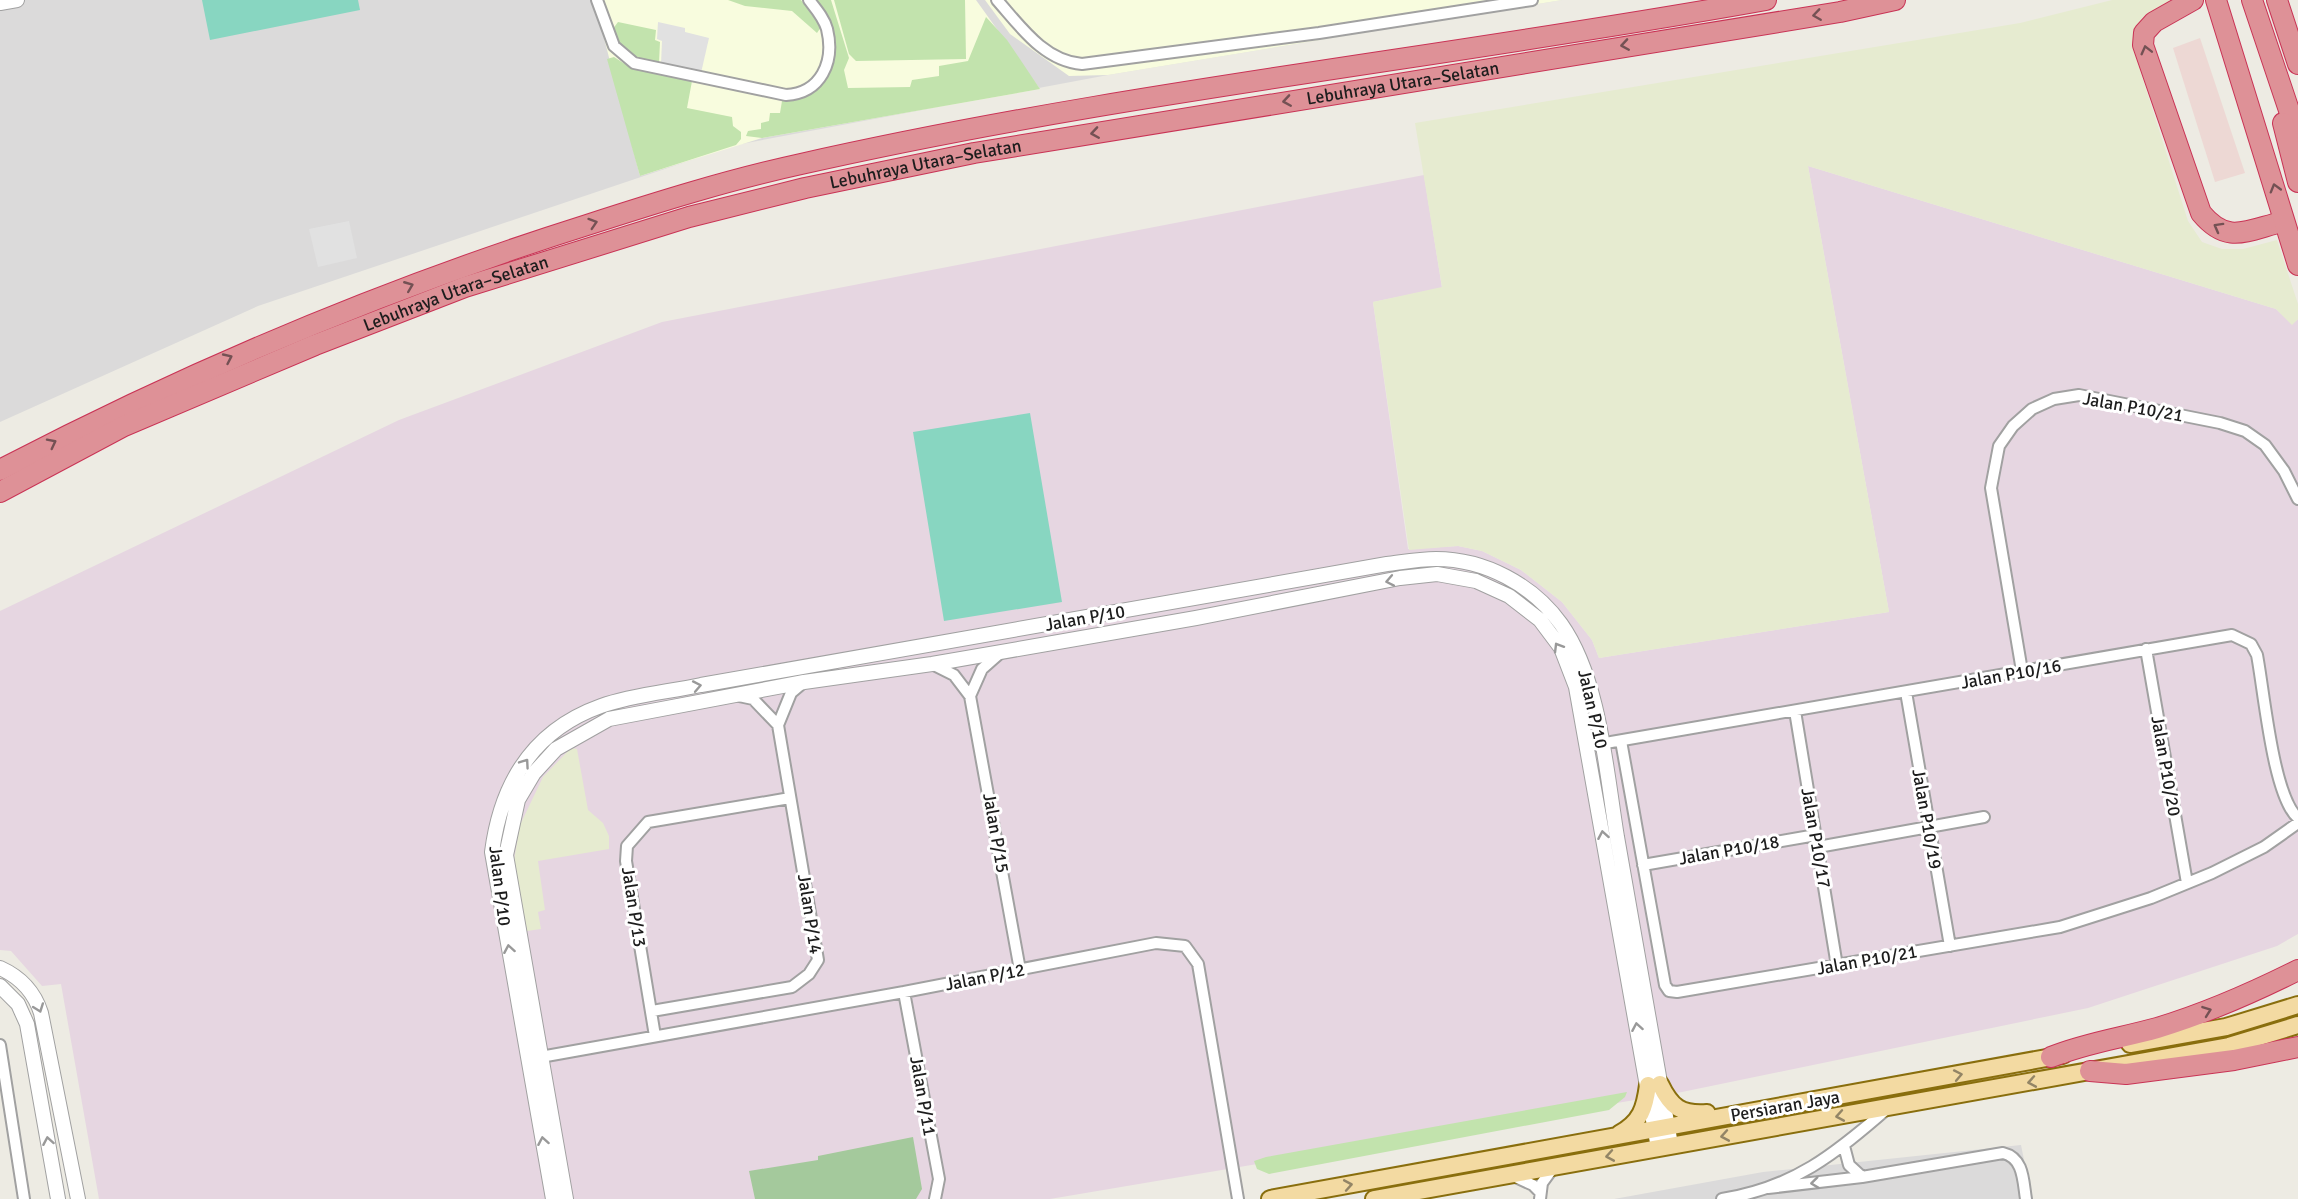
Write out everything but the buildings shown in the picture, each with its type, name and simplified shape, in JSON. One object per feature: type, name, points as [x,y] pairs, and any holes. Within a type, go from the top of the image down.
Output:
[{"type":"highway","name":"Lebuhraya Utara–Selatan","points":[[0,470],[116,409],[251,348],[455,267],[684,194],[796,165],[969,128],[1766,0]]},
{"type":"highway","name":"Lebuhraya Utara–Selatan","points":[[0,492],[124,426],[315,345],[465,287],[689,217],[805,188],[974,153],[1840,12],[1895,0]]},
{"type":"highway","points":[[2193,0],[2154,22],[2144,33],[2143,45],[2201,213],[2212,225],[2223,232],[2241,233],[2274,224]]},
{"type":"highway","points":[[2216,0],[2298,265]]},
{"type":"highway","points":[[2252,0],[2298,137]]},
{"type":"highway","points":[[2277,0],[2298,64]]},
{"type":"highway","points":[[2282,0],[2298,26]]},
{"type":"highway","points":[[2265,42],[2298,182]]},
{"type":"highway","points":[[2050,1057],[2077,1047],[2185,1019],[2231,1003],[2298,970]]},
{"type":"highway","points":[[2090,1071],[2126,1074],[2234,1060],[2298,1047]]},
{"type":"main road","name":"Persiaran Jaya","points":[[1270,1199],[2226,1027],[2298,1005]]},
{"type":"main road","name":"Persiaran Jaya","points":[[1374,1199],[2229,1046],[2298,1025]]},
{"type":"main road","points":[[1608,1139],[1626,1130],[1638,1120],[1654,1084],[1672,1106],[1692,1114],[1789,1104]]},
{"type":"street","points":[[0,3],[17,0]]},
{"type":"street","points":[[597,0],[614,46],[634,63],[786,95],[801,94],[814,87],[822,76],[826,60],[826,29],[809,0]]},
{"type":"street","points":[[997,0],[1040,46],[1059,59],[1082,64],[1307,35],[1532,0]]},
{"type":"street","name":"Jalan P10/21","points":[[2022,671],[1991,488],[2000,446],[2013,426],[2032,409],[2054,399],[2079,395],[2220,423],[2245,431],[2265,446],[2284,471],[2298,499]]},
{"type":"street","name":"Jalan P/10","points":[[566,1199],[492,852],[496,826],[507,792],[523,764],[544,738],[568,721],[603,705],[700,685],[1387,564],[1437,559],[1478,565],[1507,576],[1534,596],[1560,622],[1578,652],[1586,672],[1594,745],[1664,1146]]},
{"type":"street","name":"Jalan P/10","points":[[553,1199],[506,855],[511,826],[522,793],[534,773],[556,749],[609,719],[804,682],[932,664],[1437,574],[1476,581],[1509,596],[1540,620],[1561,648],[1594,745]]},
{"type":"street","name":"Jalan P10/16","points":[[1594,745],[2145,649],[2232,636],[2251,644],[2258,655],[2280,790],[2291,812],[2298,818]]},
{"type":"street","name":"Jalan P10/20","points":[[2145,649],[2187,883]]},
{"type":"street","points":[[932,664],[954,675],[970,696],[982,669],[1005,650]]},
{"type":"street","points":[[734,696],[753,699],[778,725],[791,693],[804,682]]},
{"type":"street","name":"Jalan P10/19","points":[[1906,692],[1950,946]]},
{"type":"street","name":"Jalan P/15","points":[[970,696],[1020,970]]},
{"type":"street","name":"Jalan P10/17","points":[[1795,711],[1837,966]]},
{"type":"street","name":"Jalan P/14","points":[[652,1011],[792,987],[810,974],[818,960],[778,725]]},
{"type":"street","name":"Jalan P10/21","points":[[1621,741],[1665,985],[1669,991],[1677,992],[2060,927],[2151,898],[2187,883],[2264,847],[2298,823]]},
{"type":"street","name":"Jalan P/13","points":[[655,1036],[626,861],[627,846],[648,822],[790,798]]},
{"type":"street","points":[[1818,847],[1984,816]]},
{"type":"street","name":"Jalan P10/18","points":[[1643,865],[1815,835]]},
{"type":"street","name":"Jalan P/12","points":[[535,1058],[904,993],[1156,943],[1185,946],[1198,964],[1238,1199]]},
{"type":"street","points":[[0,968],[21,981],[33,995],[41,1013],[78,1199]]},
{"type":"street","points":[[0,986],[18,1004],[27,1024],[58,1199]]},
{"type":"street","name":"Jalan P/11","points":[[904,993],[939,1179],[935,1199]]},
{"type":"street","points":[[0,1045],[24,1199]]},
{"type":"street","points":[[1768,1188],[1811,1169],[1844,1146],[1888,1108]]},
{"type":"street","points":[[1844,1146],[1849,1165],[1862,1177]]},
{"type":"street","points":[[1722,1199],[1768,1188],[1862,1177],[2002,1153],[2015,1159],[2020,1167],[2026,1199]]},
{"type":"street","points":[[1508,1175],[1526,1181],[1539,1195],[1545,1176],[1557,1166]]},
{"type":"shaded area","points":[[0,0],[1562,0],[1108,75],[736,145],[258,306],[0,422]]},
{"type":"shaded area","points":[[594,0],[976,0],[1040,89],[762,138],[640,176]]},
{"type":"shaded area","points":[[985,0],[1562,0],[1108,75],[1069,76],[1010,34]]},
{"type":"shaded area","points":[[2112,0],[2169,0],[2170,4],[2142,18],[2132,45],[2188,221],[2202,242],[2222,249],[2243,249],[2277,240],[2298,304],[2298,319],[2292,325],[2276,309],[1808,166],[1889,612],[1599,658],[1592,640],[1562,602],[1521,570],[1482,551],[1458,546],[1409,550],[1373,302],[1442,287],[1415,123],[2020,23]]},
{"type":"shaded area","points":[[658,22],[685,28],[685,32],[709,38],[701,73],[661,64],[662,41],[657,39]]},
{"type":"shaded area","points":[[2200,38],[2245,173],[2215,182],[2173,48]]},
{"type":"shaded area","points":[[1808,166],[2276,309],[2292,324],[2298,319],[2298,934],[2277,946],[2088,1008],[1682,1092],[1050,1199],[99,1199],[61,984],[42,986],[11,951],[0,950],[0,611],[399,420],[662,322],[1424,175],[1442,288],[1373,302],[1408,549],[1458,546],[1482,551],[1521,570],[1562,602],[1592,640],[1599,658],[1889,612]]},
{"type":"shaded area","points":[[349,221],[357,258],[318,267],[309,229]]},
{"type":"shaded area","points":[[571,748],[577,749],[588,810],[603,823],[609,836],[609,849],[538,861],[545,910],[538,912],[541,929],[527,931],[514,860],[520,825],[543,777]]},
{"type":"shaded area","points":[[2021,1145],[2032,1199],[1614,1199],[1763,1172]]},
{"type":"green space","points":[[202,0],[358,0],[360,10],[210,40]]},
{"type":"green space","points":[[728,0],[801,0],[821,27],[817,33],[792,11],[745,6]]},
{"type":"green space","points":[[816,0],[831,0],[849,58],[844,70],[848,88],[910,87],[912,80],[939,76],[939,66],[968,61],[986,17],[1007,40],[1040,89],[762,138],[746,136],[748,131],[761,129],[761,123],[769,121],[770,113],[780,113],[782,101],[802,96],[816,88],[826,77],[832,64],[831,33]]},
{"type":"green space","points":[[834,0],[965,0],[966,59],[856,61],[849,54]]},
{"type":"green space","points":[[618,22],[656,30],[655,40],[660,42],[659,63],[635,57],[625,51],[612,30]]},
{"type":"green space","points":[[614,57],[631,68],[692,81],[687,108],[732,117],[733,126],[741,132],[741,139],[736,145],[640,176],[607,59]]},
{"type":"green space","points":[[1030,413],[1062,602],[944,621],[913,432]]},
{"type":"green space","points":[[1627,1092],[1625,1097],[1609,1110],[1269,1174],[1257,1169],[1254,1161],[1266,1157]]},
{"type":"green space","points":[[913,1137],[922,1189],[916,1199],[755,1199],[749,1171],[818,1160],[818,1156]]}]
